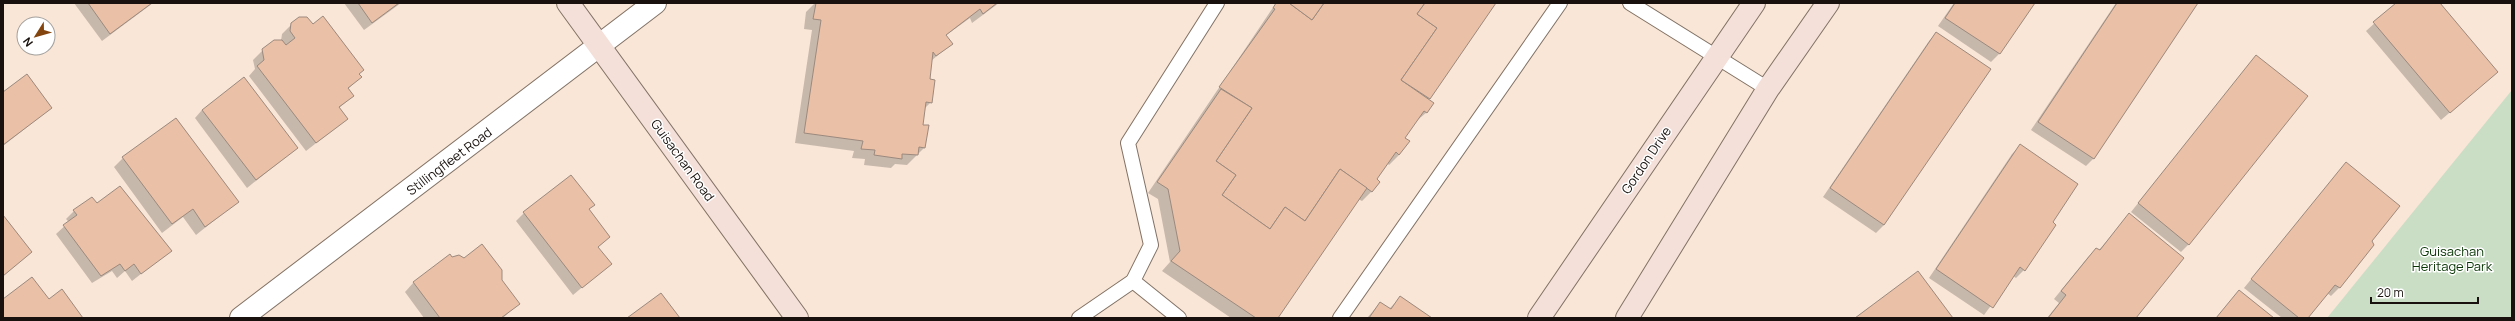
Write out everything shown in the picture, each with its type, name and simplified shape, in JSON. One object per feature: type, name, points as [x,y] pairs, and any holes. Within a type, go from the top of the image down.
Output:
[{"type":"main road","name":"Guisachan Road","points":[[568,3],[601,46],[797,318]]},
{"type":"main road","name":"Gordon Drive","points":[[1539,318],[1754,3]]},
{"type":"main road","points":[[1626,318],[1768,89],[1828,3]]},
{"type":"street","name":"Stillingfleet Road","points":[[241,318],[601,46],[655,3]]},
{"type":"lane","points":[[1079,318],[1133,281],[1151,245],[1128,142],[1217,3]]},
{"type":"lane","points":[[1340,318],[1560,3]]},
{"type":"lane","points":[[1630,3],[1768,89]]},
{"type":"lane","points":[[1133,281],[1179,318]]},
{"type":"green space","name":"Guisachan Heritage Park","points":[[2512,90],[2512,318],[2327,318]]},
{"type":"building","points":[[88,3],[152,3],[110,34]]},
{"type":"building","points":[[358,3],[399,3],[372,23]]},
{"type":"building","points":[[816,3],[997,3],[983,14],[980,9],[946,35],[953,44],[936,56],[933,52],[930,79],[935,80],[932,103],[926,102],[923,125],[929,125],[925,148],[919,147],[918,155],[902,154],[902,159],[874,155],[875,150],[861,149],[863,141],[804,133],[821,20],[813,19]]},
{"type":"building","points":[[1276,3],[1289,3],[1312,20],[1324,3],[1425,3],[1417,14],[1437,28],[1401,80],[1434,103],[1427,113],[1424,111],[1405,138],[1410,141],[1399,155],[1396,152],[1377,179],[1380,182],[1372,192],[1340,169],[1305,221],[1285,207],[1270,229],[1222,195],[1236,175],[1216,161],[1252,108],[1219,87],[1275,9],[1273,8]]},
{"type":"building","points":[[1289,3],[1324,3],[1312,20]]},
{"type":"building","points":[[1425,3],[1496,3],[1430,99],[1401,80],[1437,28],[1417,14]]},
{"type":"building","points":[[1955,3],[2035,3],[2000,54],[1945,18]]},
{"type":"building","points":[[2117,3],[2198,3],[2094,159],[2038,122]]},
{"type":"building","points":[[2396,3],[2440,3],[2498,72],[2450,113],[2373,22]]},
{"type":"building","points":[[323,16],[364,70],[359,74],[362,77],[348,88],[354,96],[339,107],[348,119],[316,143],[257,66],[264,60],[262,49],[274,40],[282,40],[286,45],[295,38],[290,31],[291,23],[299,17],[307,17],[313,24]]},
{"type":"building","points":[[1936,32],[1991,69],[1884,225],[1830,188]]},
{"type":"building","points":[[2256,55],[2308,96],[2189,245],[2138,203]]},
{"type":"building","points":[[27,74],[52,108],[3,145],[3,92]]},
{"type":"building","points":[[244,77],[298,148],[256,180],[202,110]]},
{"type":"building","points":[[1221,89],[1252,108],[1216,161],[1236,175],[1222,195],[1270,229],[1285,207],[1305,221],[1340,169],[1367,188],[1278,318],[1256,318],[1171,261],[1180,251],[1168,189],[1157,182]]},
{"type":"building","points":[[176,118],[239,202],[205,227],[193,209],[172,224],[122,157]]},
{"type":"building","points":[[2020,144],[2078,184],[2053,222],[2056,225],[2025,271],[2020,267],[1993,308],[1936,269]]},
{"type":"building","points":[[2346,162],[2400,206],[2372,241],[2374,245],[2340,288],[2335,285],[2308,318],[2299,318],[2251,279]]},
{"type":"building","points":[[571,175],[595,205],[589,209],[610,237],[598,247],[612,264],[582,288],[523,212]]},
{"type":"building","points":[[120,186],[172,251],[141,274],[134,264],[125,271],[120,264],[101,276],[63,225],[77,215],[73,210],[92,197],[97,203]]},
{"type":"building","points":[[2129,213],[2184,258],[2136,318],[2048,318],[2066,295],[2061,291],[2096,248],[2100,250]]},
{"type":"building","points":[[3,215],[32,252],[3,276]]},
{"type":"building","points":[[482,244],[502,270],[502,280],[520,304],[501,318],[440,318],[413,282],[450,254],[452,257],[459,255],[464,258]]},
{"type":"building","points":[[1918,271],[1953,318],[1855,318]]},
{"type":"building","points":[[32,277],[49,299],[62,289],[83,318],[3,318],[3,299]]},
{"type":"building","points":[[2239,290],[2274,318],[2216,318]]},
{"type":"building","points":[[661,293],[680,318],[627,318]]},
{"type":"building","points":[[1400,296],[1432,318],[1369,318],[1380,302],[1391,309]]}]
